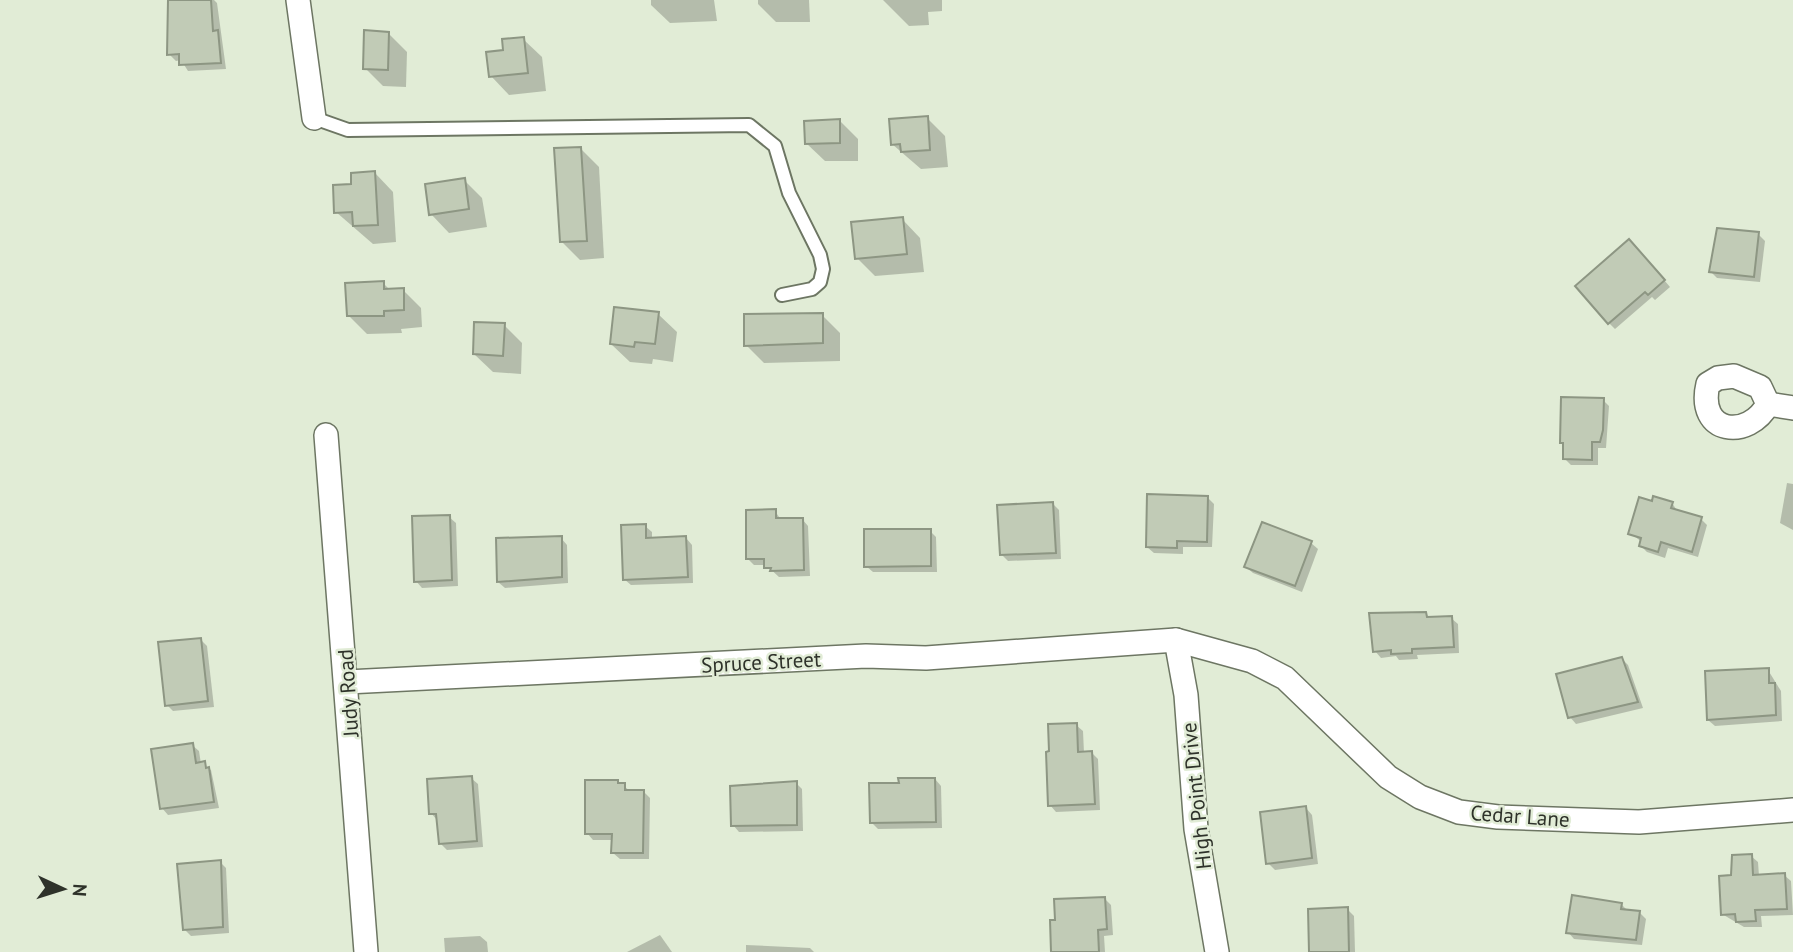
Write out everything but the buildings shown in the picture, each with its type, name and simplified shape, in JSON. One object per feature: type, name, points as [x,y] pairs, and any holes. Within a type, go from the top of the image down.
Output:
[{"type":"street","points":[[298,0],[314,118]]},
{"type":"street","points":[[1768,404],[1793,408]]},
{"type":"street","name":"Judy Road","points":[[326,435],[366,952]]},
{"type":"street","name":"Spruce Street","points":[[347,682],[866,656],[926,658],[1175,640]]},
{"type":"street","name":"Cedar Lane","points":[[1175,640],[1252,661],[1285,678],[1388,777],[1420,797],[1459,811],[1498,817],[1639,822],[1793,810]]},
{"type":"street","name":"High Point Drive","points":[[1175,640],[1186,695],[1196,829],[1217,952]]},
{"type":"lane","points":[[314,118],[348,130],[749,125],[775,146],[789,193],[820,255],[823,269],[820,282],[812,289],[782,295]]}]
